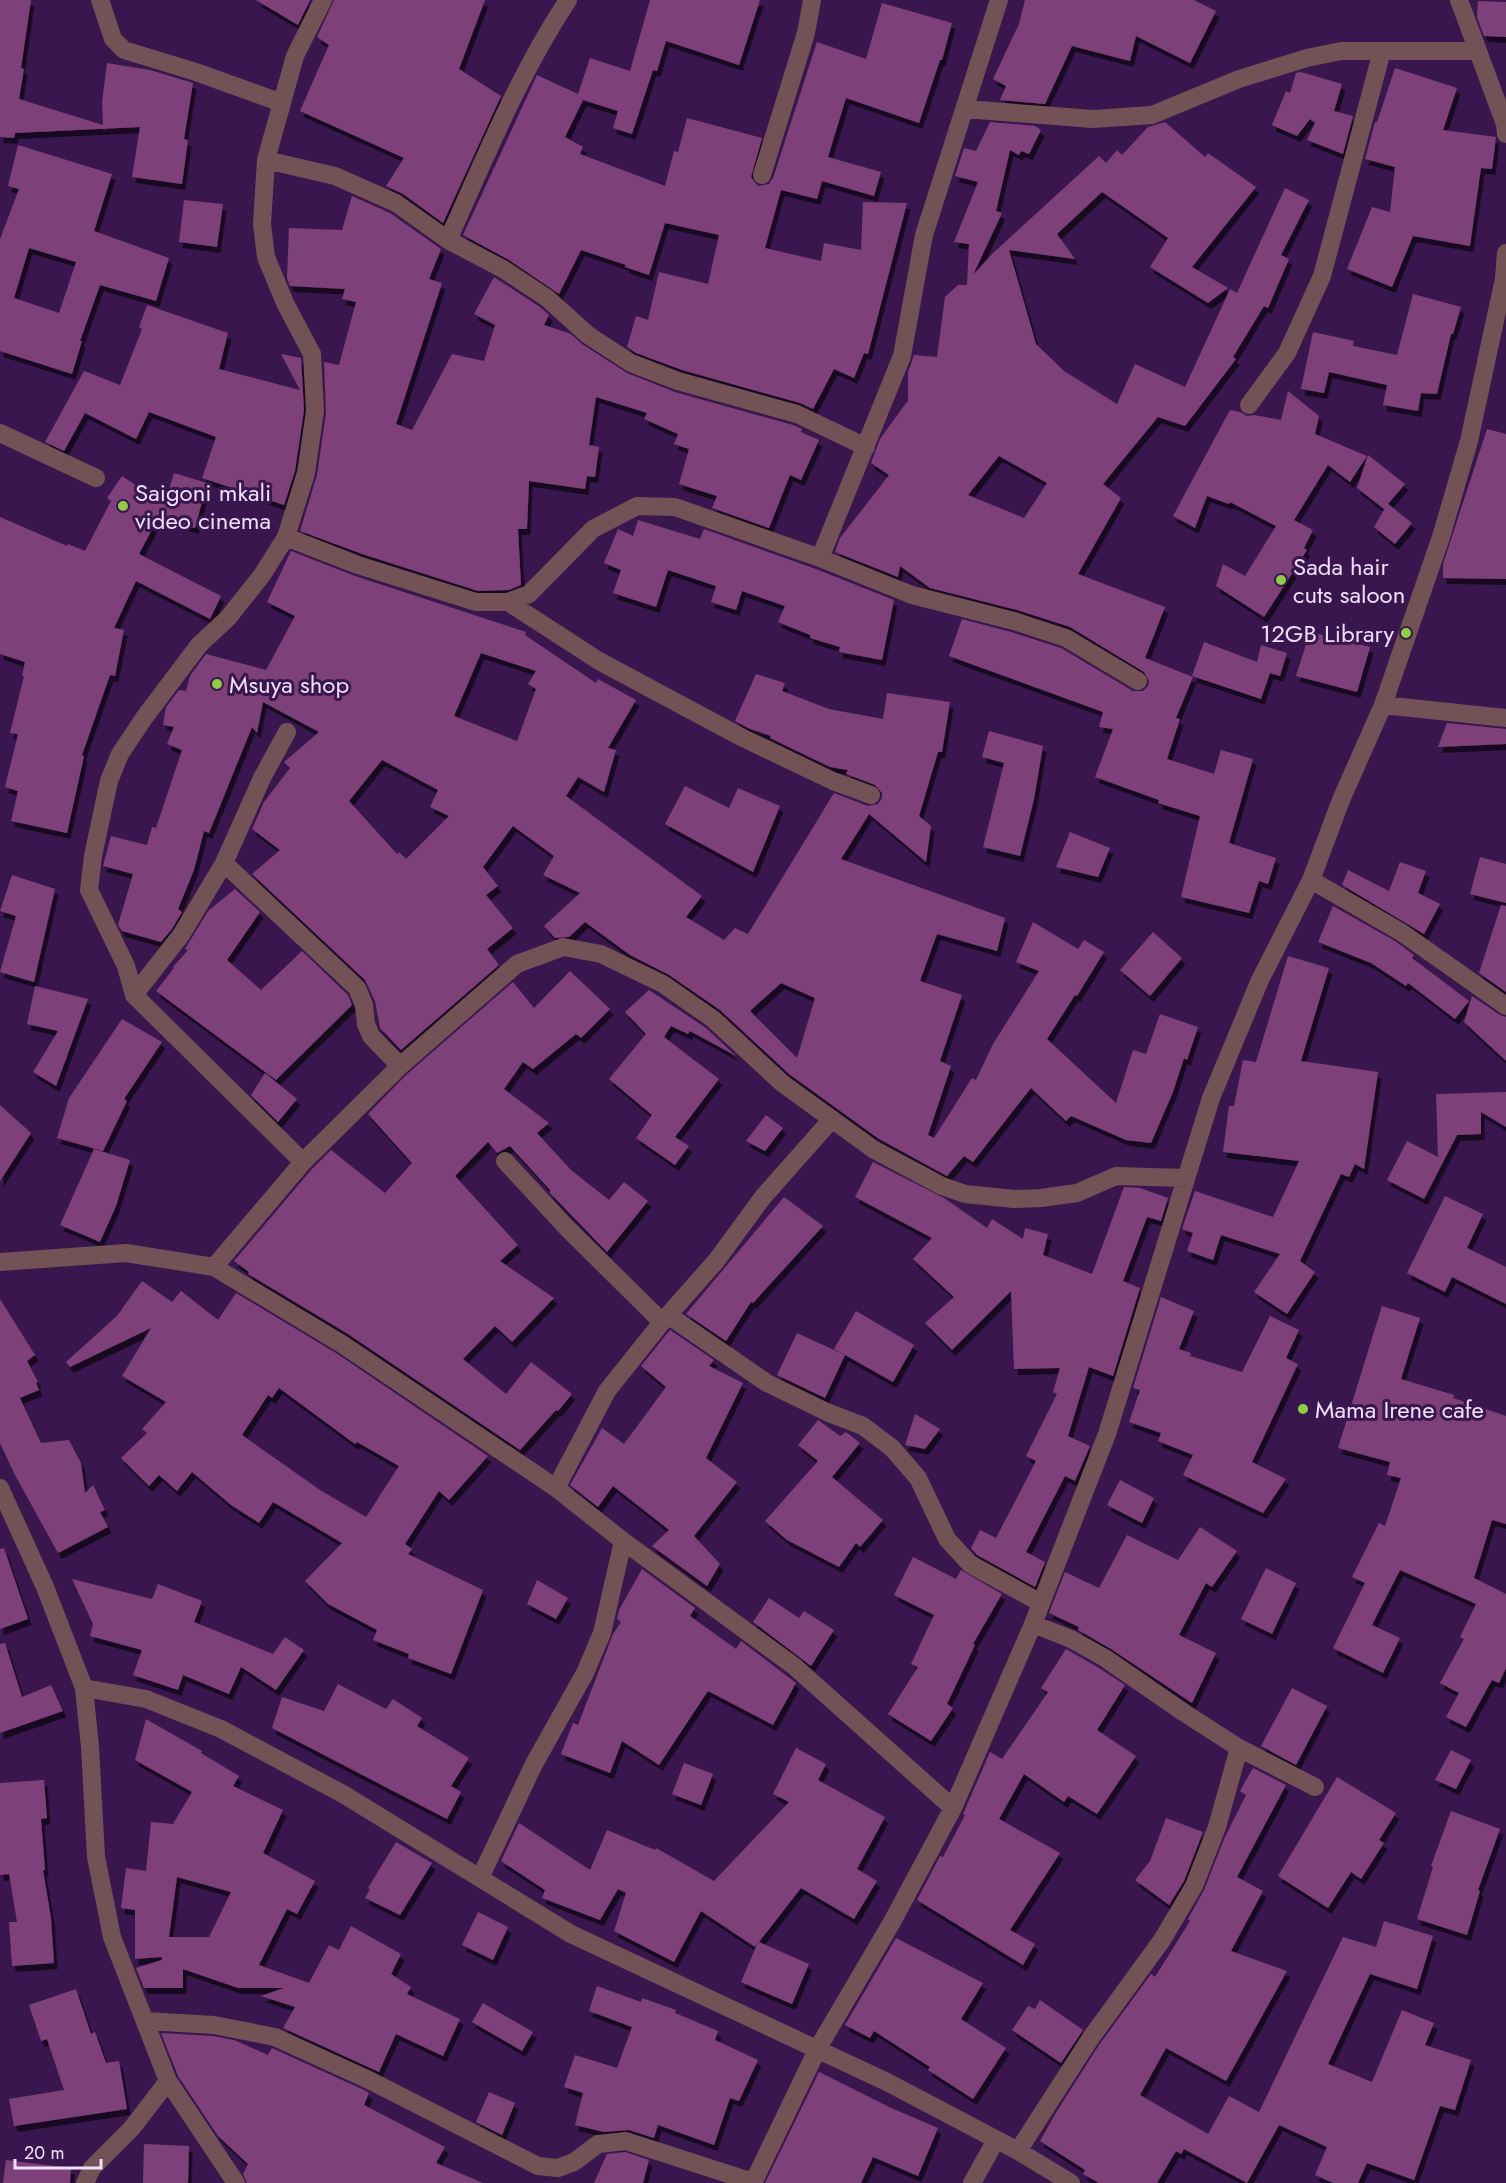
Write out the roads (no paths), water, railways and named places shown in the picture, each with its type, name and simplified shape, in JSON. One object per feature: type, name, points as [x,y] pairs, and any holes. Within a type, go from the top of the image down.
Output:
[{"type":"street","points":[[100,0],[113,39],[124,50],[196,72],[282,103]]},
{"type":"street","points":[[303,1162],[134,995],[126,966],[89,890],[93,856],[109,782],[120,754],[199,645],[228,618],[262,575],[286,537],[306,473],[315,411],[312,354],[285,303],[266,257],[262,224],[266,160],[295,56],[323,0]]},
{"type":"street","points":[[448,240],[496,133],[540,45],[568,0]]},
{"type":"street","points":[[762,175],[806,33],[812,0]]},
{"type":"street","points":[[820,558],[903,356],[924,235],[999,0]]},
{"type":"street","points":[[1459,0],[1506,128]]},
{"type":"street","points":[[964,109],[1093,119],[1152,115],[1239,79],[1307,58],[1341,51],[1478,51]]},
{"type":"street","points":[[1249,405],[1287,353],[1322,276],[1382,51]]},
{"type":"street","points":[[266,160],[335,176],[396,203],[448,240],[502,269],[548,298],[588,335],[631,363],[678,381],[797,414],[866,447]]},
{"type":"street","points":[[146,2022],[214,2025],[275,2037],[369,2080],[538,2166],[558,2168],[574,2162],[598,2144],[626,2141],[753,2182],[818,2048],[892,1922],[953,1808],[1041,1604],[1107,1434],[1211,1098],[1260,980],[1311,880],[1341,800],[1383,705],[1441,537],[1469,441],[1504,279],[1506,253]]},
{"type":"street","points":[[0,433],[96,478]]},
{"type":"street","points":[[286,537],[358,565],[476,602],[508,602],[529,594],[593,529],[637,506],[675,507],[820,558],[912,596],[1014,621],[1066,638],[1138,681]]},
{"type":"street","points":[[508,602],[599,661],[743,738],[833,781],[872,795]]},
{"type":"street","points":[[1383,705],[1506,718]]},
{"type":"street","points":[[134,995],[180,934],[224,863],[262,778],[287,732]]},
{"type":"street","points":[[224,863],[357,988],[364,1005],[366,1024],[371,1036],[400,1066]]},
{"type":"street","points":[[1311,880],[1401,932],[1506,1006]]},
{"type":"street","points":[[214,1267],[303,1162],[400,1066],[518,964],[563,947],[600,954],[663,984],[713,1019],[782,1083],[873,1149],[942,1186],[965,1194],[1014,1199],[1077,1193],[1116,1176],[1185,1178]]},
{"type":"street","points":[[556,1488],[607,1391],[665,1318],[716,1261],[763,1197],[832,1119]]},
{"type":"street","points":[[505,1161],[567,1228],[665,1318],[767,1383],[829,1413],[863,1426],[892,1448],[918,1478],[947,1539],[970,1564],[1041,1604]]},
{"type":"street","points":[[0,1262],[126,1253],[214,1267],[342,1344],[556,1488],[623,1541],[794,1666],[953,1808]]},
{"type":"street","points":[[0,1488],[45,1587],[84,1688],[90,1747],[96,1857],[112,1937],[168,2080],[236,2183]]},
{"type":"street","points":[[480,1878],[534,1764],[589,1663],[602,1633],[623,1541]]},
{"type":"street","points":[[1033,1624],[1071,1639],[1105,1658],[1239,1748],[1315,1787]]},
{"type":"street","points":[[84,1688],[146,1699],[221,1729],[343,1794],[571,1934],[887,2082],[1018,2151],[1071,2183]]},
{"type":"street","points":[[1018,2151],[1090,2038],[1162,1940],[1194,1886],[1217,1827],[1239,1748]]},
{"type":"street","points":[[85,2183],[92,2168],[132,2128],[168,2080]]},
{"type":"street","points":[[972,2183],[996,2140]]},
{"type":"place","name":"Saigoni mkali video cinema","points":[[123,506]]},
{"type":"place","name":"Sada hair cuts saloon","points":[[1281,580]]},
{"type":"place","name":"12GB Library","points":[[1406,633]]},
{"type":"place","name":"Msuya shop","points":[[217,684]]},
{"type":"place","name":"Mama Irene cafe","points":[[1303,1409]]}]
